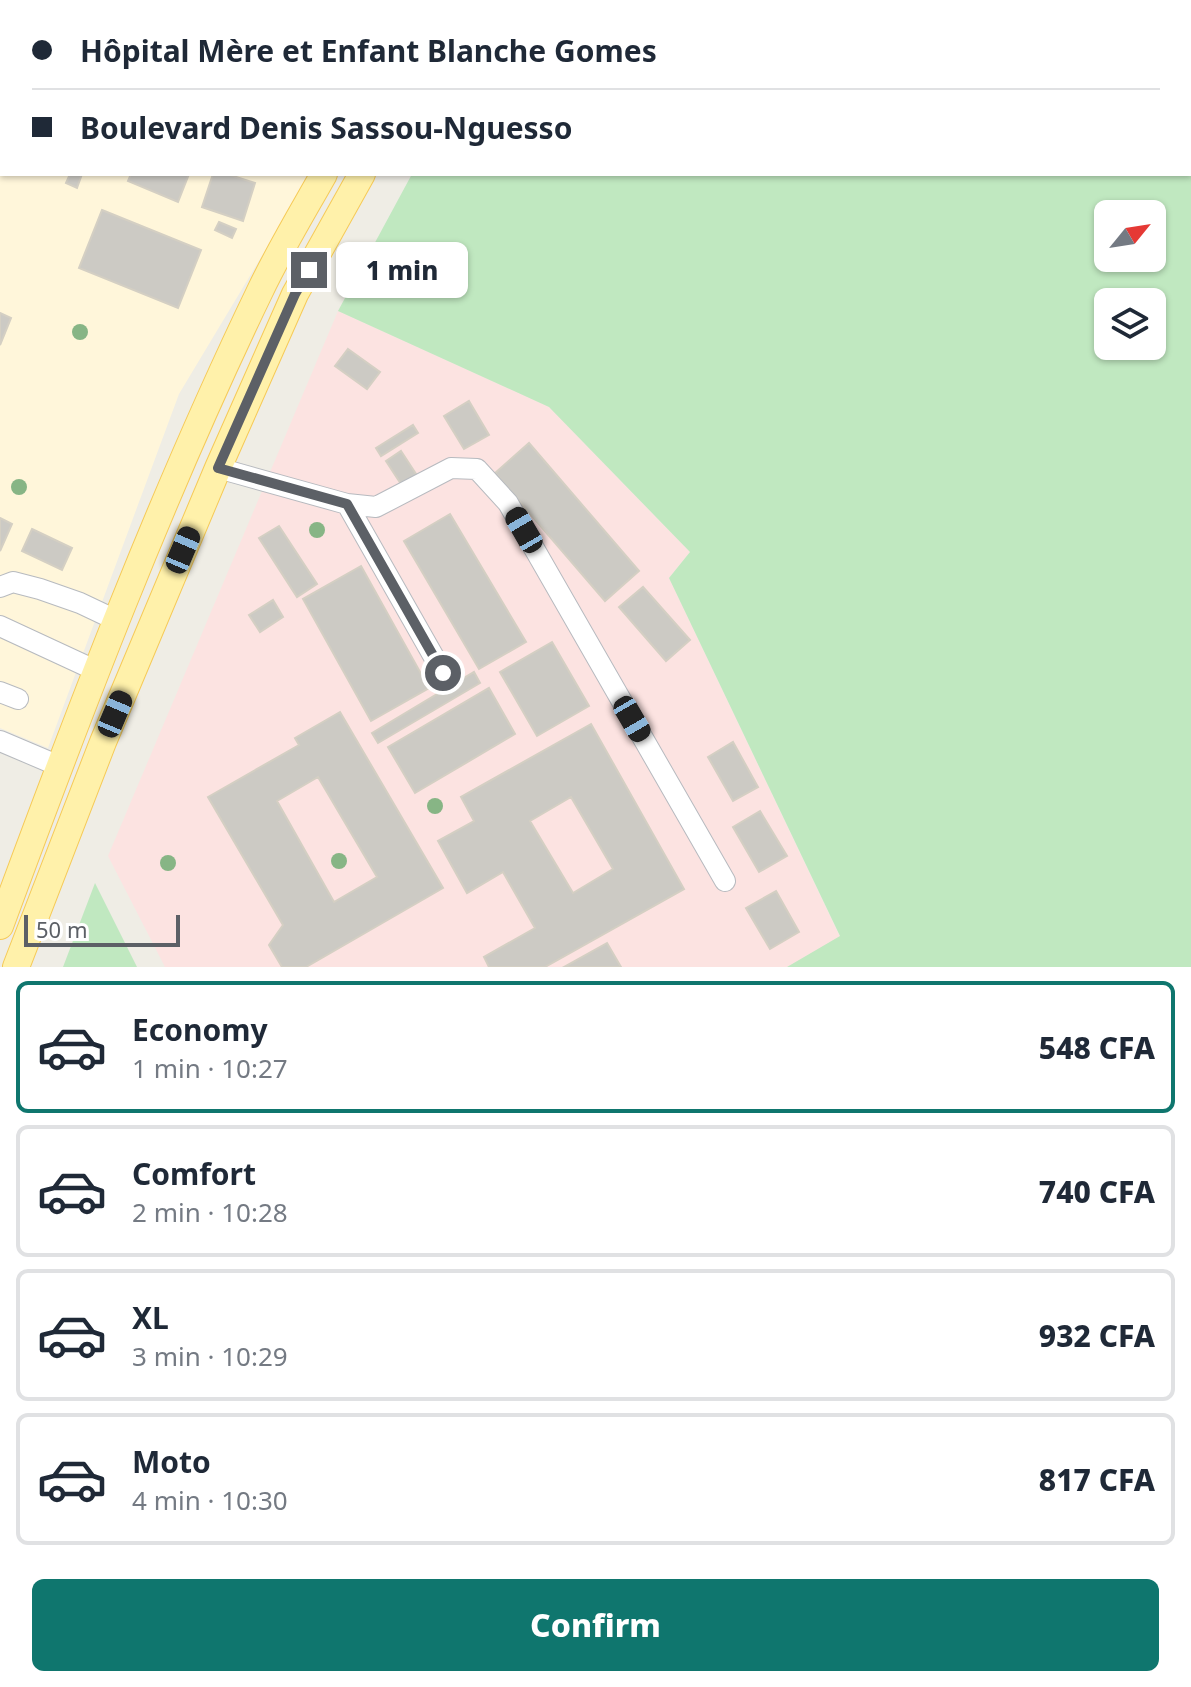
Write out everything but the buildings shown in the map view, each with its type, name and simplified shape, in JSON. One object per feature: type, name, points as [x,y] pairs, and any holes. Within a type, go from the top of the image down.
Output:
[{"type":"main road","points":[[0,926],[59,766],[169,492],[261,290],[323,176]]},
{"type":"main road","points":[[16,967],[103,742],[218,468],[295,294],[361,176]]},
{"type":"street","points":[[218,468],[347,504],[376,507],[451,468],[477,469],[508,503],[725,881]]},
{"type":"street","points":[[347,504],[443,673]]},
{"type":"street","points":[[0,587],[13,582],[40,589],[118,621]]},
{"type":"street","points":[[0,626],[97,671]]},
{"type":"street","points":[[0,741],[59,766]]},
{"type":"shaded area","points":[[0,176],[310,176],[179,394],[48,748],[0,728]]},
{"type":"shaded area","points":[[338,311],[549,407],[690,552],[669,578],[840,937],[787,967],[165,967],[108,856]]},
{"type":"green space","points":[[411,176],[1191,176],[1191,967],[787,967],[840,936],[669,578],[690,552],[549,407],[338,311]]},
{"type":"green space","points":[[95,883],[137,967],[63,967]]},
{"type":"route","points":[[309,270],[295,294],[218,468],[347,504],[443,673]]}]
